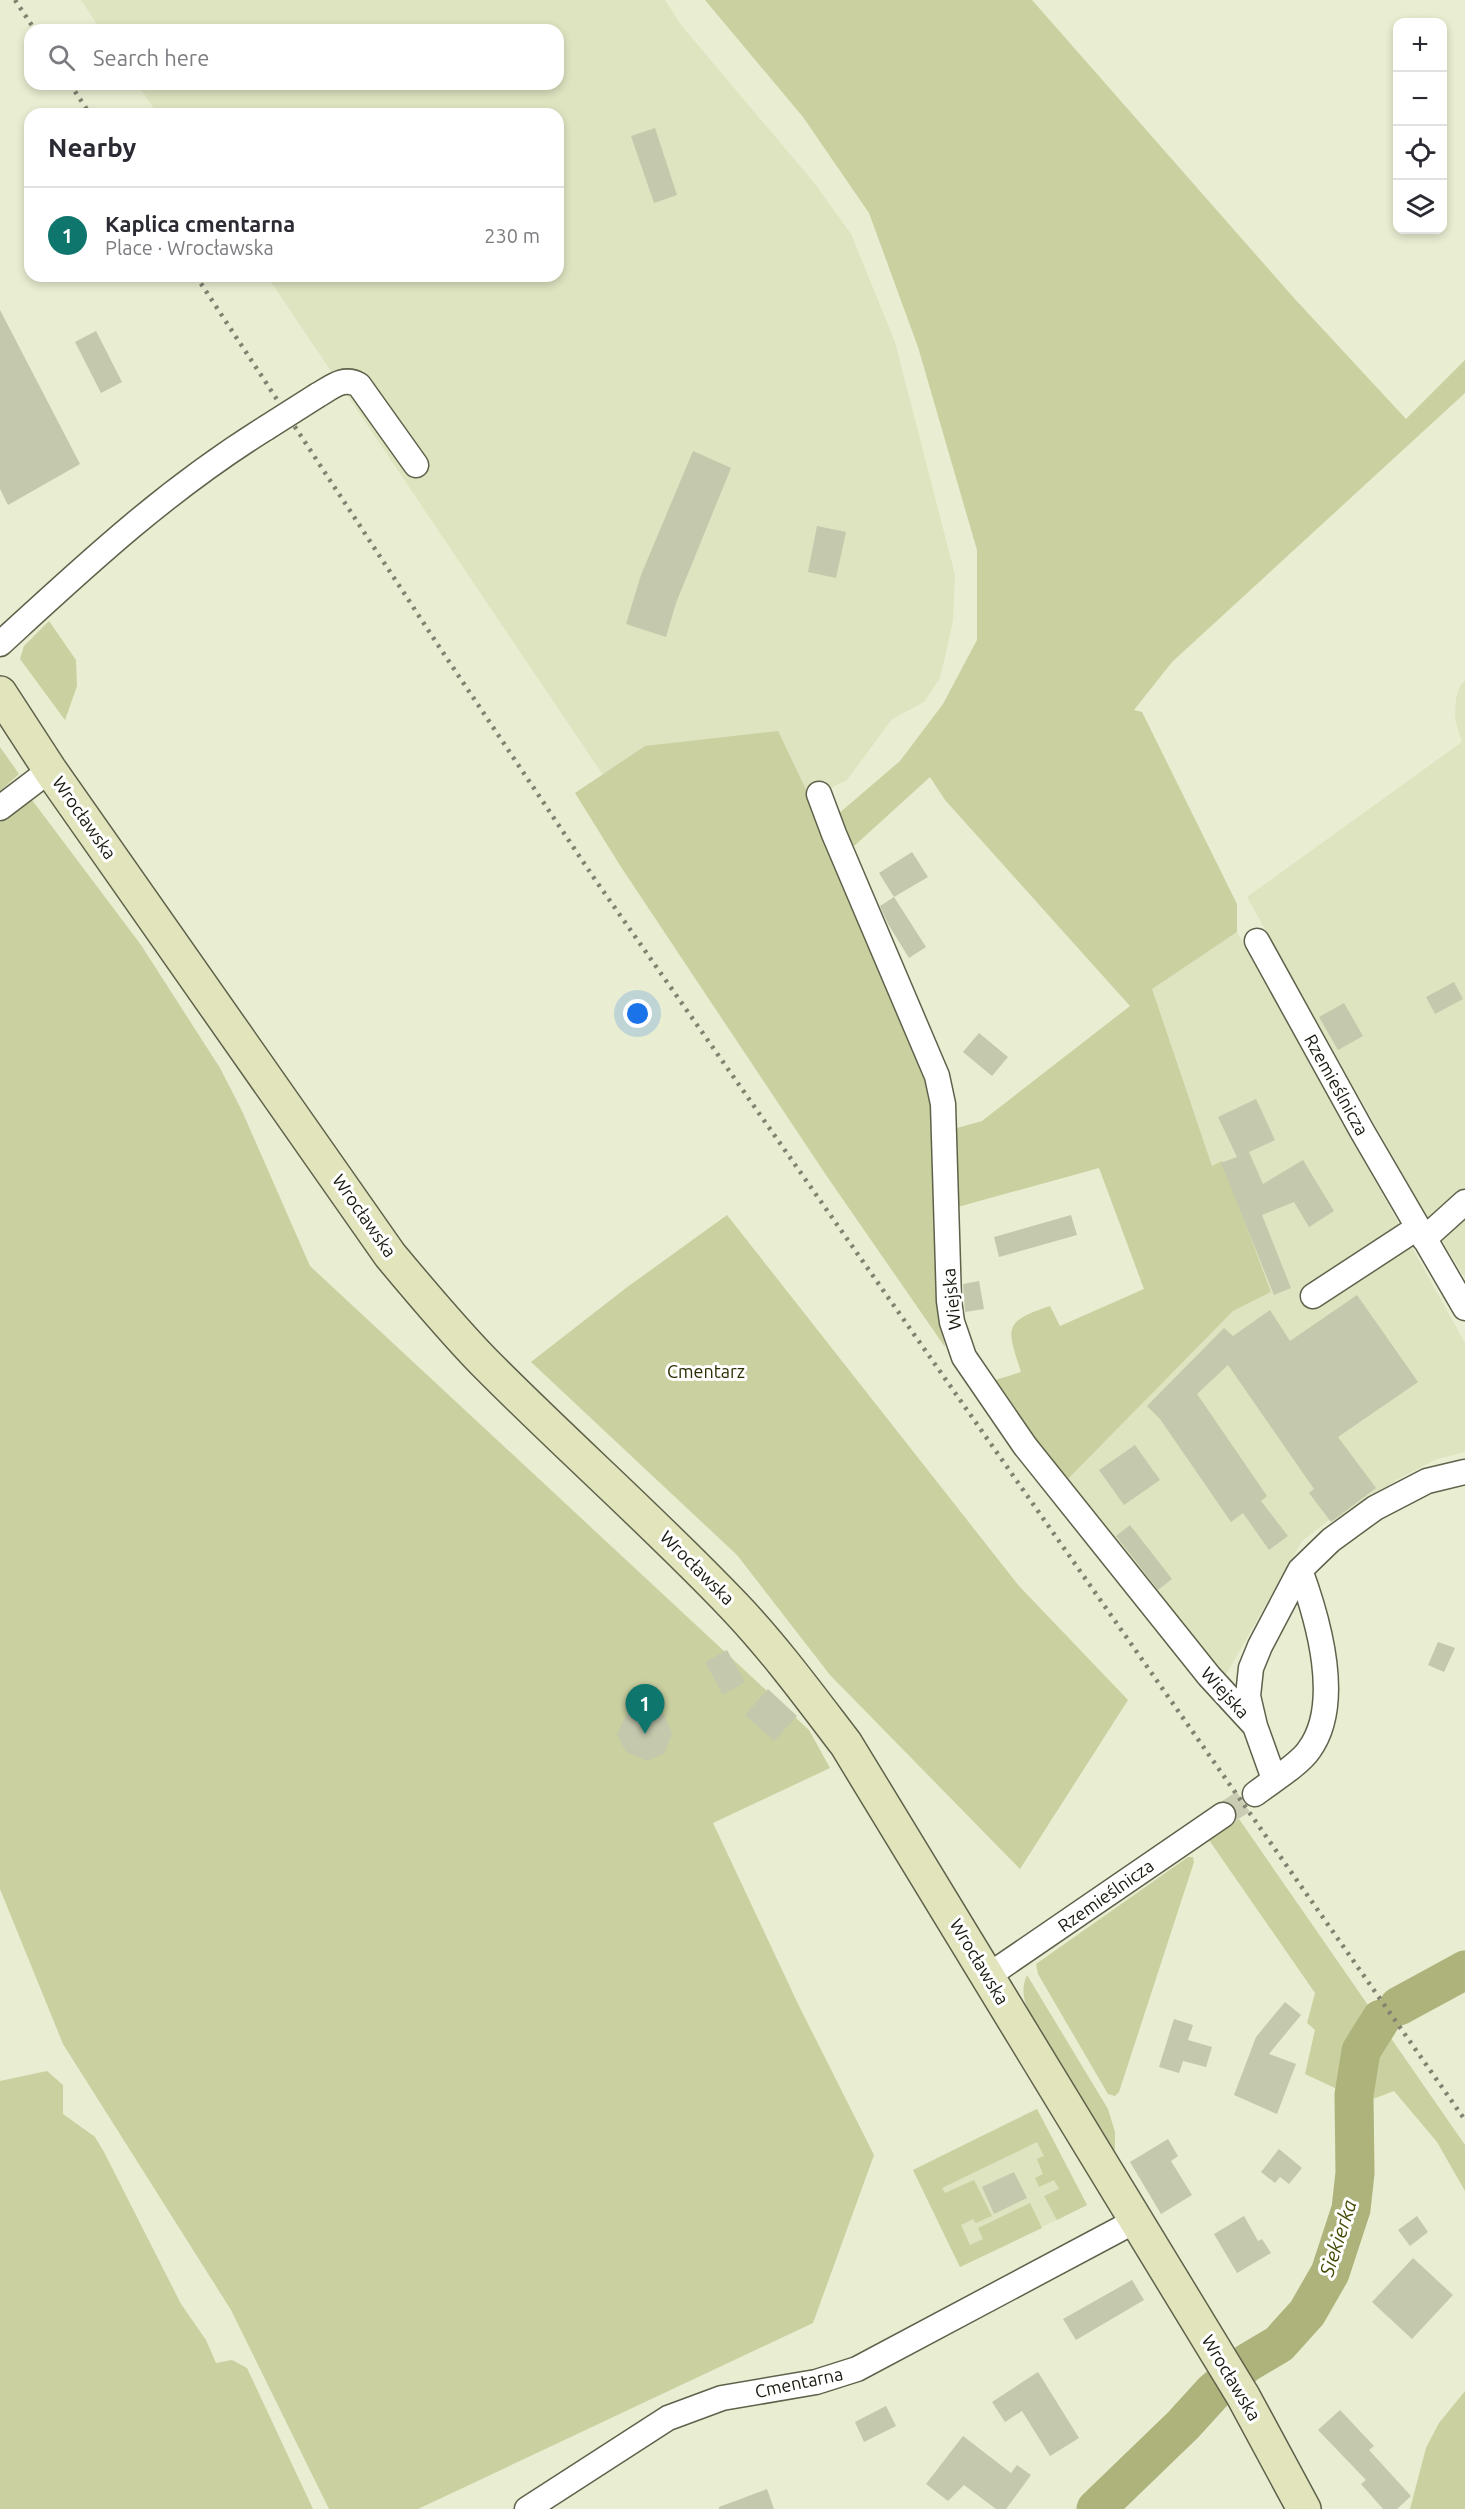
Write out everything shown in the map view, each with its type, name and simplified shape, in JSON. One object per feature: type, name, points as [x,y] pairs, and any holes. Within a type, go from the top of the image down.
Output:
[{"type":"main road","name":"Wrocławska","points":[[0,693],[50,770],[398,1264],[483,1360],[686,1556],[736,1608],[797,1680],[846,1744],[1243,2396],[1304,2509]]},
{"type":"street","points":[[0,644],[136,520],[218,459],[342,382],[352,381],[359,385],[416,465]]},
{"type":"street","points":[[0,808],[50,770]]},
{"type":"street","name":"Wiejska","points":[[819,794],[937,1076],[943,1104],[949,1301],[952,1322],[964,1357],[1063,1496],[1209,1676],[1255,1726]]},
{"type":"street","name":"Rzemieślnicza","points":[[1257,941],[1465,1308]]},
{"type":"street","points":[[1313,1296],[1421,1233],[1465,1202]]},
{"type":"street","points":[[1275,1779],[1255,1726],[1248,1696],[1251,1668],[1300,1570],[1331,1540],[1375,1508],[1427,1481],[1465,1472]]},
{"type":"street","points":[[1255,1794],[1309,1751],[1320,1729],[1325,1701],[1324,1659],[1311,1601],[1300,1570]]},
{"type":"street","name":"Rzemieślnicza","points":[[988,1976],[1223,1815]]},
{"type":"street","name":"Cmentarna","points":[[527,2509],[668,2418],[722,2398],[816,2382],[857,2369],[1136,2221]]},
{"type":"shaded area","points":[[81,0],[665,0],[681,25],[815,184],[851,234],[895,342],[955,575],[953,620],[940,678],[924,702],[892,719],[847,780],[810,798],[645,746],[603,775],[271,282],[564,282],[564,108],[154,108],[141,90],[564,90],[564,24],[97,24]]},
{"type":"shaded area","points":[[1465,681],[1465,1278],[1421,1207],[1247,897],[1462,742],[1455,719],[1456,698],[1460,686]]},
{"type":"shaded area","points":[[1237,932],[1465,1343],[1465,1452],[1437,1459],[1396,1480],[1340,1520],[1329,1520],[1302,1541],[1224,1678],[1063,1484],[1233,1311],[1271,1292],[1222,1161],[1212,1167],[1151,989]]},
{"type":"shaded area","points":[[1037,2109],[1087,2205],[960,2267],[913,2170]]},
{"type":"green space","points":[[705,0],[1032,0],[1293,297],[1406,419],[1465,360],[1465,393],[1172,662],[1134,710],[1142,712],[1237,904],[1237,932],[1152,989],[1212,1166],[1222,1161],[1271,1292],[1233,1311],[1063,1484],[989,1382],[1021,1372],[1011,1336],[1012,1328],[1023,1317],[1050,1306],[1060,1326],[1144,1289],[1099,1168],[954,1208],[950,1130],[982,1121],[1130,1006],[945,800],[930,777],[853,847],[837,815],[900,761],[943,704],[977,640],[977,550],[918,347],[869,213],[803,117]]},
{"type":"green space","points":[[49,621],[76,660],[77,686],[65,720],[20,659],[24,646]]},
{"type":"green space","points":[[778,731],[810,798],[922,1068],[934,1109],[939,1312],[945,1347],[826,1175],[621,867],[575,793],[645,746]]},
{"type":"green space","points":[[0,747],[19,774],[0,791]]},
{"type":"green space","points":[[32,800],[141,945],[220,1068],[242,1111],[310,1266],[809,1730],[830,1768],[713,1823],[799,2006],[874,2155],[813,2323],[418,2509],[329,2509],[231,2310],[63,2044],[0,1889],[0,822]]},
{"type":"green space","name":"Cmentarz","points":[[727,1215],[1019,1586],[1128,1700],[1020,1869],[830,1675],[737,1555],[531,1362],[626,1288]]},
{"type":"green space","points":[[1239,1819],[1465,2145],[1465,2191],[1437,2142],[1394,2091],[1365,2102],[1305,2074],[1315,2030],[1307,2023],[1315,1993],[1209,1840]]},
{"type":"green space","points":[[1188,1857],[1193,1857],[1194,1862],[1119,2092],[1115,2096],[1108,2094],[1038,1974],[1036,1964]]},
{"type":"green space","points":[[1027,1975],[1108,2109],[1115,2132],[1115,2150],[1111,2148],[1030,2013],[1024,1994]]},
{"type":"green space","points":[[47,2071],[63,2085],[63,2114],[95,2137],[104,2152],[181,2304],[206,2340],[216,2363],[232,2360],[247,2368],[313,2509],[0,2509],[0,2081]]},
{"type":"green space","points":[[1037,2109],[1087,2205],[1057,2220],[1044,2196],[1059,2189],[1054,2180],[1039,2187],[1035,2178],[1043,2174],[1037,2159],[1044,2156],[1037,2142],[942,2188],[945,2193],[974,2180],[992,2216],[976,2223],[973,2219],[961,2225],[970,2245],[983,2239],[978,2228],[1030,2203],[1042,2228],[960,2267],[913,2170]]},
{"type":"green space","points":[[1465,2391],[1465,2509],[1410,2509],[1426,2448],[1439,2423]]},
{"type":"building","points":[[655,128],[677,195],[654,203],[631,136]]},
{"type":"building","points":[[0,310],[80,464],[8,505],[0,489]]},
{"type":"building","points":[[96,331],[122,382],[101,393],[75,342]]},
{"type":"building","points":[[693,451],[731,468],[676,603],[666,637],[626,624],[641,575]]},
{"type":"building","points":[[817,526],[846,532],[836,578],[808,572]]},
{"type":"building","points":[[912,852],[928,877],[894,897],[879,873]]},
{"type":"building","points":[[894,897],[926,947],[909,958],[880,906]]},
{"type":"building","points":[[1454,982],[1463,999],[1435,1014],[1426,997]]},
{"type":"building","points":[[1344,1003],[1363,1036],[1338,1050],[1319,1017]]},
{"type":"building","points":[[979,1033],[1008,1057],[992,1076],[963,1052]]},
{"type":"building","points":[[1256,1099],[1275,1140],[1249,1152],[1263,1184],[1303,1160],[1334,1211],[1309,1227],[1294,1202],[1262,1215],[1291,1288],[1274,1295],[1221,1163],[1237,1157],[1218,1117]]},
{"type":"building","points":[[1071,1215],[1077,1235],[999,1257],[994,1237]]},
{"type":"building","points":[[979,1281],[984,1309],[965,1312],[963,1284]]},
{"type":"building","points":[[1357,1295],[1418,1382],[1338,1437],[1376,1488],[1331,1522],[1309,1493],[1314,1489],[1228,1365],[1197,1394],[1267,1496],[1261,1501],[1288,1536],[1269,1550],[1243,1513],[1231,1522],[1160,1419],[1147,1406],[1224,1328],[1233,1336],[1270,1310],[1290,1341]]},
{"type":"building","points":[[1135,1445],[1160,1480],[1124,1505],[1099,1470]]},
{"type":"building","points":[[1130,1525],[1172,1579],[1158,1590],[1116,1536]]},
{"type":"building","points":[[1438,1642],[1455,1648],[1444,1672],[1428,1665]]},
{"type":"building","points":[[727,1650],[745,1682],[723,1695],[705,1662]]},
{"type":"building","points":[[768,1689],[797,1716],[774,1741],[745,1715]]},
{"type":"building","points":[[644,1708],[664,1715],[672,1733],[665,1753],[647,1761],[626,1752],[617,1734],[626,1715]]},
{"type":"building","points":[[1285,2002],[1301,2015],[1269,2054],[1296,2064],[1277,2114],[1234,2095],[1256,2037]]},
{"type":"building","points":[[1174,2019],[1193,2025],[1188,2040],[1212,2047],[1206,2067],[1183,2061],[1179,2073],[1159,2067]]},
{"type":"building","points":[[1168,2139],[1178,2156],[1171,2161],[1192,2195],[1161,2214],[1130,2162]]},
{"type":"building","points":[[1279,2149],[1302,2168],[1289,2184],[1280,2177],[1275,2183],[1261,2172]]},
{"type":"building","points":[[1014,2172],[1027,2198],[994,2214],[982,2187]]},
{"type":"building","points":[[1244,2216],[1258,2241],[1262,2239],[1271,2253],[1237,2273],[1214,2234]]},
{"type":"building","points":[[1417,2216],[1428,2232],[1410,2246],[1398,2230]]},
{"type":"building","points":[[1413,2258],[1453,2295],[1412,2339],[1372,2302]]},
{"type":"building","points":[[1132,2280],[1144,2300],[1076,2340],[1063,2319]]},
{"type":"building","points":[[1038,2372],[1079,2438],[1050,2456],[1022,2411],[1005,2422],[992,2402]]},
{"type":"building","points":[[886,2406],[896,2426],[864,2442],[855,2422]]},
{"type":"building","points":[[1340,2410],[1374,2446],[1369,2450],[1411,2496],[1397,2509],[1383,2509],[1361,2484],[1366,2480],[1318,2430]]},
{"type":"building","points":[[963,2436],[1011,2473],[1017,2465],[1031,2475],[1006,2509],[996,2509],[964,2485],[948,2501],[926,2484]]},
{"type":"building","points":[[767,2489],[774,2509],[719,2509],[719,2507]]},
{"type":"waterway","name":"Siekierka","points":[[1399,2006],[1465,1970]]},
{"type":"waterway","name":"Siekierka","points":[[1096,2509],[1183,2425],[1214,2391],[1247,2363],[1279,2344],[1307,2313],[1330,2273],[1351,2209],[1355,2173],[1354,2095],[1361,2051],[1381,2019]]},
{"type":"tunnel","points":[[1223,1815],[1255,1794]]},
{"type":"railway","points":[[15,0],[31,24]]},
{"type":"railway","points":[[74,90],[86,108]]},
{"type":"railway","points":[[200,282],[594,878],[1465,2120]]},
{"type":"place","name":"Kaplica cmentarna","points":[[645,1734]]}]
